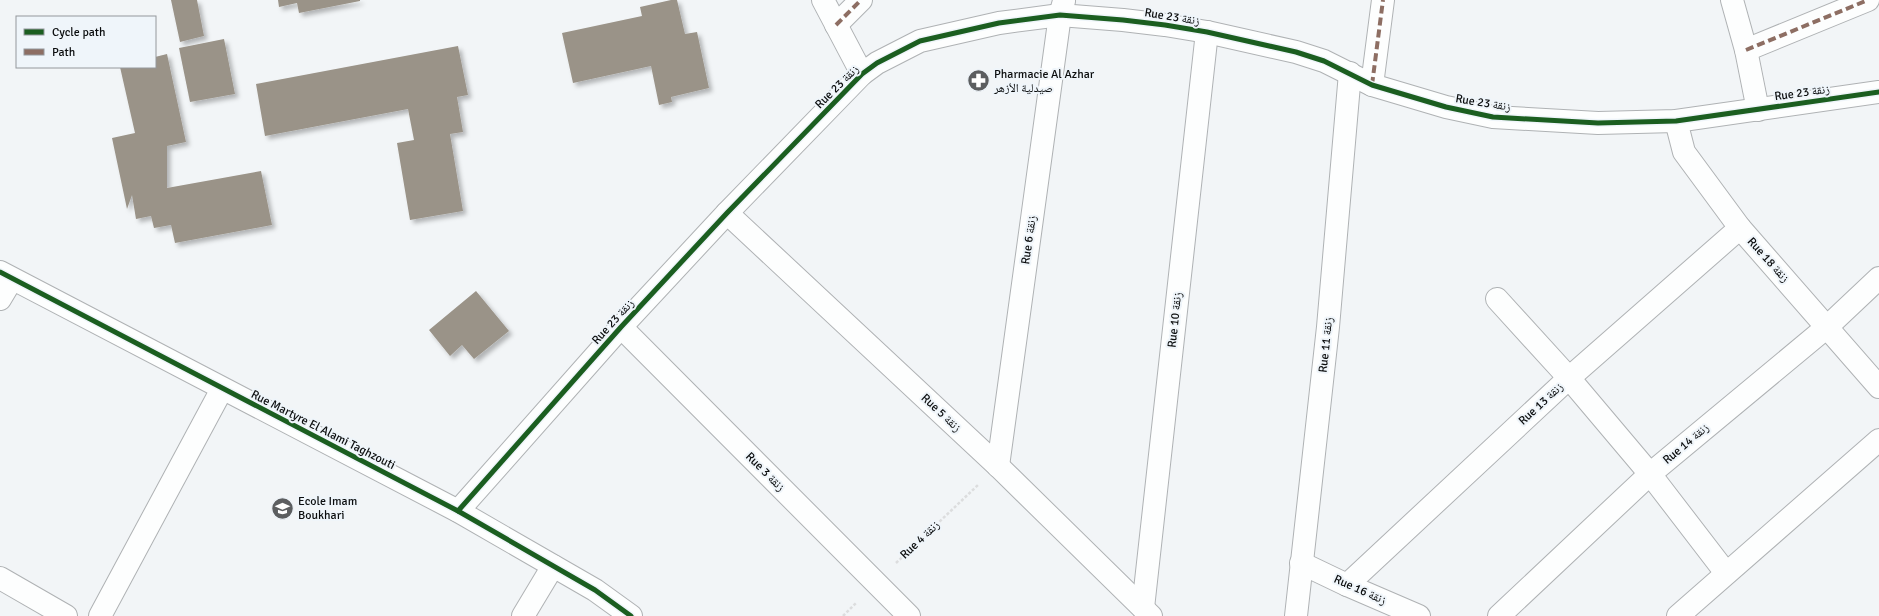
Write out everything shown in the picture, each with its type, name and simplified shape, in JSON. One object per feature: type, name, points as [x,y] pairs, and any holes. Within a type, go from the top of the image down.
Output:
[{"type":"street","points":[[823,0],[862,74]]},
{"type":"street","points":[[836,25],[862,0]]},
{"type":"street","points":[[1372,85],[1383,0]]},
{"type":"street","points":[[1732,0],[1746,50],[1758,110]]},
{"type":"street","points":[[1746,50],[1868,0]]},
{"type":"street","name":"Rue 23 زنقة","points":[[458,511],[621,327],[727,213],[862,74],[877,63],[920,41],[1062,7],[1123,20],[1207,32],[1296,52],[1324,61],[1372,85],[1446,107],[1493,117],[1598,123],[1676,121],[1879,92]]},
{"type":"street","name":"Rue 6 زنقة","points":[[998,466],[1062,7]]},
{"type":"street","name":"Rue 10 زنقة","points":[[1147,612],[1207,32]]},
{"type":"street","name":"Rue 11 زنقة","points":[[1296,616],[1328,327],[1350,73]]},
{"type":"street","name":"Rue 18 زنقة","points":[[1676,121],[1684,152],[1740,228],[1879,387]]},
{"type":"street","name":"Rue 5 زنقة","points":[[727,213],[998,466],[1147,612]]},
{"type":"street","name":"Rue 13 زنقة","points":[[1347,585],[1569,378],[1740,228]]},
{"type":"street","points":[[0,299],[6,275]]},
{"type":"street","name":"Rue Martyre El Alami Taghzouti","points":[[6,275],[458,511],[595,590],[631,616]]},
{"type":"street","name":"Rue 14 زنقة","points":[[1499,616],[1650,474],[1828,327],[1879,278]]},
{"type":"street","points":[[1497,298],[1569,378],[1650,474],[1726,573]]},
{"type":"street","name":"Rue 3 زنقة","points":[[621,327],[909,616]]},
{"type":"street","points":[[100,616],[222,389]]},
{"type":"street","points":[[1678,616],[1879,440]]},
{"type":"street","name":"Rue 16 زنقة","points":[[1301,563],[1347,585],[1419,616]]},
{"type":"street","points":[[523,616],[553,566]]},
{"type":"street","points":[[0,578],[66,616]]},
{"type":"building","points":[[171,0],[197,0],[204,36],[180,42]]},
{"type":"building","points":[[278,0],[360,1],[299,13],[297,3],[279,7]]},
{"type":"building","points":[[677,0],[685,34],[697,32],[709,88],[671,97],[672,102],[659,105],[651,66],[573,83],[562,33],[642,16],[640,7]]},
{"type":"building","points":[[224,39],[235,94],[190,102],[179,48]]},
{"type":"building","points":[[458,46],[468,95],[457,97],[463,132],[450,134],[463,211],[410,220],[397,143],[414,140],[408,109],[265,136],[256,84]]},
{"type":"building","points":[[167,54],[186,142],[167,146],[167,188],[261,171],[272,225],[175,243],[171,225],[154,228],[151,216],[136,219],[132,195],[127,209],[112,138],[135,133],[120,68],[156,68],[156,57]]},
{"type":"building","points":[[476,291],[509,331],[474,359],[462,345],[450,356],[429,330]]},
{"type":"marked path","points":[[836,25],[861,0]]},
{"type":"marked path","points":[[1372,85],[1383,0]]},
{"type":"marked path","points":[[1746,50],[1868,0]]},
{"type":"cycle path","points":[[458,511],[621,327],[727,213],[862,74],[877,63],[920,41],[999,23],[1060,15],[1165,25],[1207,32],[1296,52],[1324,61],[1372,85],[1446,107],[1493,117],[1598,123],[1676,121],[1879,92]]},
{"type":"cycle path","points":[[0,272],[458,511],[595,590],[631,616]]},
{"type":"place","name":"Pharmacie Al Azhar صيدلية الأزهر","points":[[978,81]]},
{"type":"place","name":"Ecole Imam Boukhari","points":[[282,508]]}]
